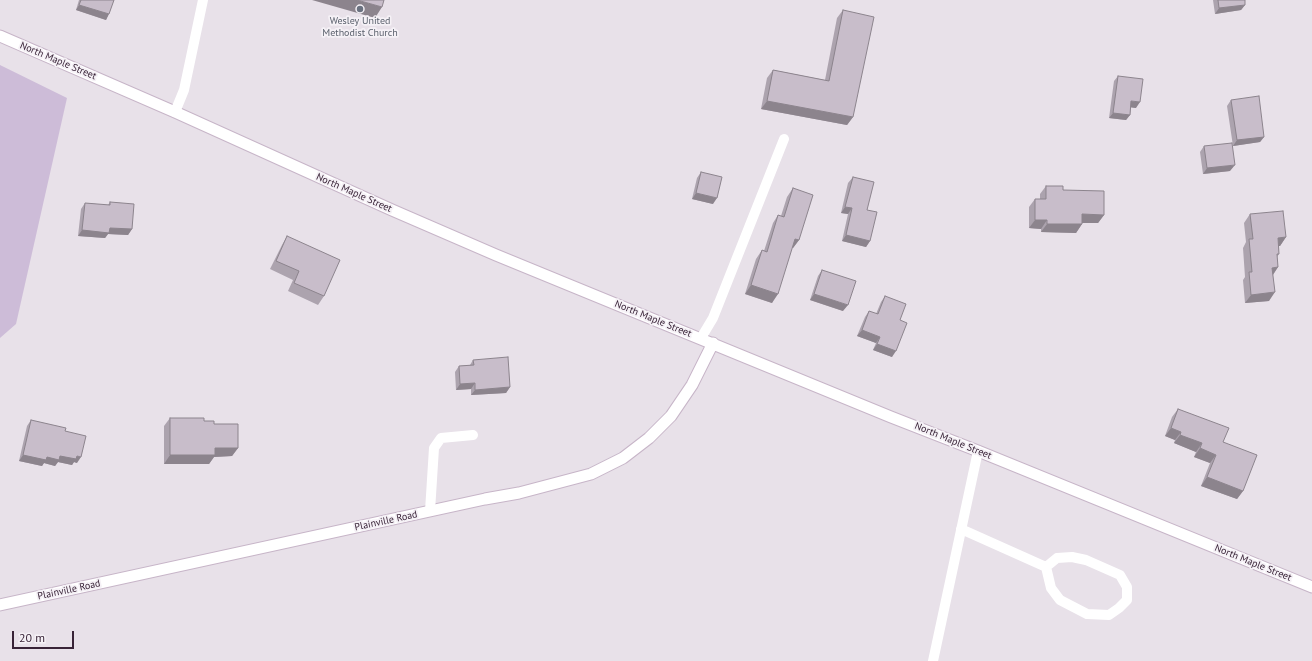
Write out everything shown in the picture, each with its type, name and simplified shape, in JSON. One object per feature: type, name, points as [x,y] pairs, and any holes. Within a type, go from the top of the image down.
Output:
[{"type":"main road","name":"North Maple Street","points":[[0,36],[175,112],[392,210],[891,417],[1312,587]]},
{"type":"main road","name":"Plainville Road","points":[[0,605],[430,511],[520,493],[591,474],[623,458],[649,438],[671,416],[692,385],[713,343]]},
{"type":"lane","points":[[175,112],[184,90],[203,0]]},
{"type":"lane","points":[[701,338],[712,318],[784,139]]},
{"type":"lane","points":[[430,511],[434,448],[441,438],[473,435]]},
{"type":"lane","points":[[933,661],[978,451]]},
{"type":"lane","points":[[961,529],[1046,567]]},
{"type":"lane","points":[[1072,556],[1086,560],[1120,575],[1127,587],[1127,600],[1109,615],[1087,614],[1060,600],[1051,588],[1046,567],[1057,558],[1072,556]]},
{"type":"shaded area","points":[[0,65],[67,98],[16,324],[0,338]]},
{"type":"building","points":[[81,0],[114,0],[109,14],[79,5]]},
{"type":"building","points":[[357,0],[384,0],[382,7]]},
{"type":"building","points":[[1218,0],[1245,0],[1245,5],[1219,8]]},
{"type":"building","points":[[843,10],[874,17],[853,117],[767,101],[773,70],[829,81]]},
{"type":"building","points":[[1118,76],[1143,79],[1140,102],[1131,101],[1130,115],[1113,113]]},
{"type":"building","points":[[1259,96],[1264,137],[1237,140],[1231,100]]},
{"type":"building","points":[[1232,143],[1235,165],[1207,168],[1204,146]]},
{"type":"building","points":[[701,172],[722,177],[717,198],[696,193]]},
{"type":"building","points":[[853,177],[874,182],[867,210],[877,212],[870,241],[846,235],[852,208],[845,207]]},
{"type":"building","points":[[1046,186],[1063,186],[1063,190],[1104,191],[1104,215],[1082,214],[1082,224],[1047,224],[1047,220],[1035,220],[1035,199],[1046,199]]},
{"type":"building","points":[[793,188],[813,195],[799,240],[795,239],[778,294],[751,285],[762,250],[767,252],[778,215],[784,217]]},
{"type":"building","points":[[110,202],[134,204],[132,229],[110,228],[109,233],[82,230],[85,203],[110,205]]},
{"type":"building","points":[[1283,211],[1286,237],[1278,238],[1278,267],[1272,268],[1275,292],[1251,295],[1249,272],[1252,272],[1249,239],[1253,239],[1250,214]]},
{"type":"building","points":[[287,236],[340,260],[324,296],[294,283],[299,271],[276,261]]},
{"type":"building","points":[[822,270],[856,281],[848,305],[814,294]]},
{"type":"building","points":[[885,296],[906,304],[900,320],[907,323],[896,351],[877,344],[880,337],[862,330],[869,311],[878,314]]},
{"type":"building","points":[[508,357],[510,387],[475,390],[475,383],[460,384],[459,366],[474,365],[473,360]]},
{"type":"building","points":[[1178,409],[1229,428],[1223,442],[1257,455],[1243,491],[1207,477],[1216,455],[1200,448],[1202,443],[1180,435],[1181,432],[1171,428]]},
{"type":"building","points":[[170,418],[204,418],[204,421],[214,421],[214,424],[238,424],[238,448],[215,448],[215,455],[170,455]]},
{"type":"building","points":[[31,420],[66,428],[65,431],[86,436],[81,457],[77,456],[76,459],[60,456],[59,460],[47,457],[46,460],[23,455]]},
{"type":"place","name":"Wesley United Methodist Church","points":[[360,9]]}]
